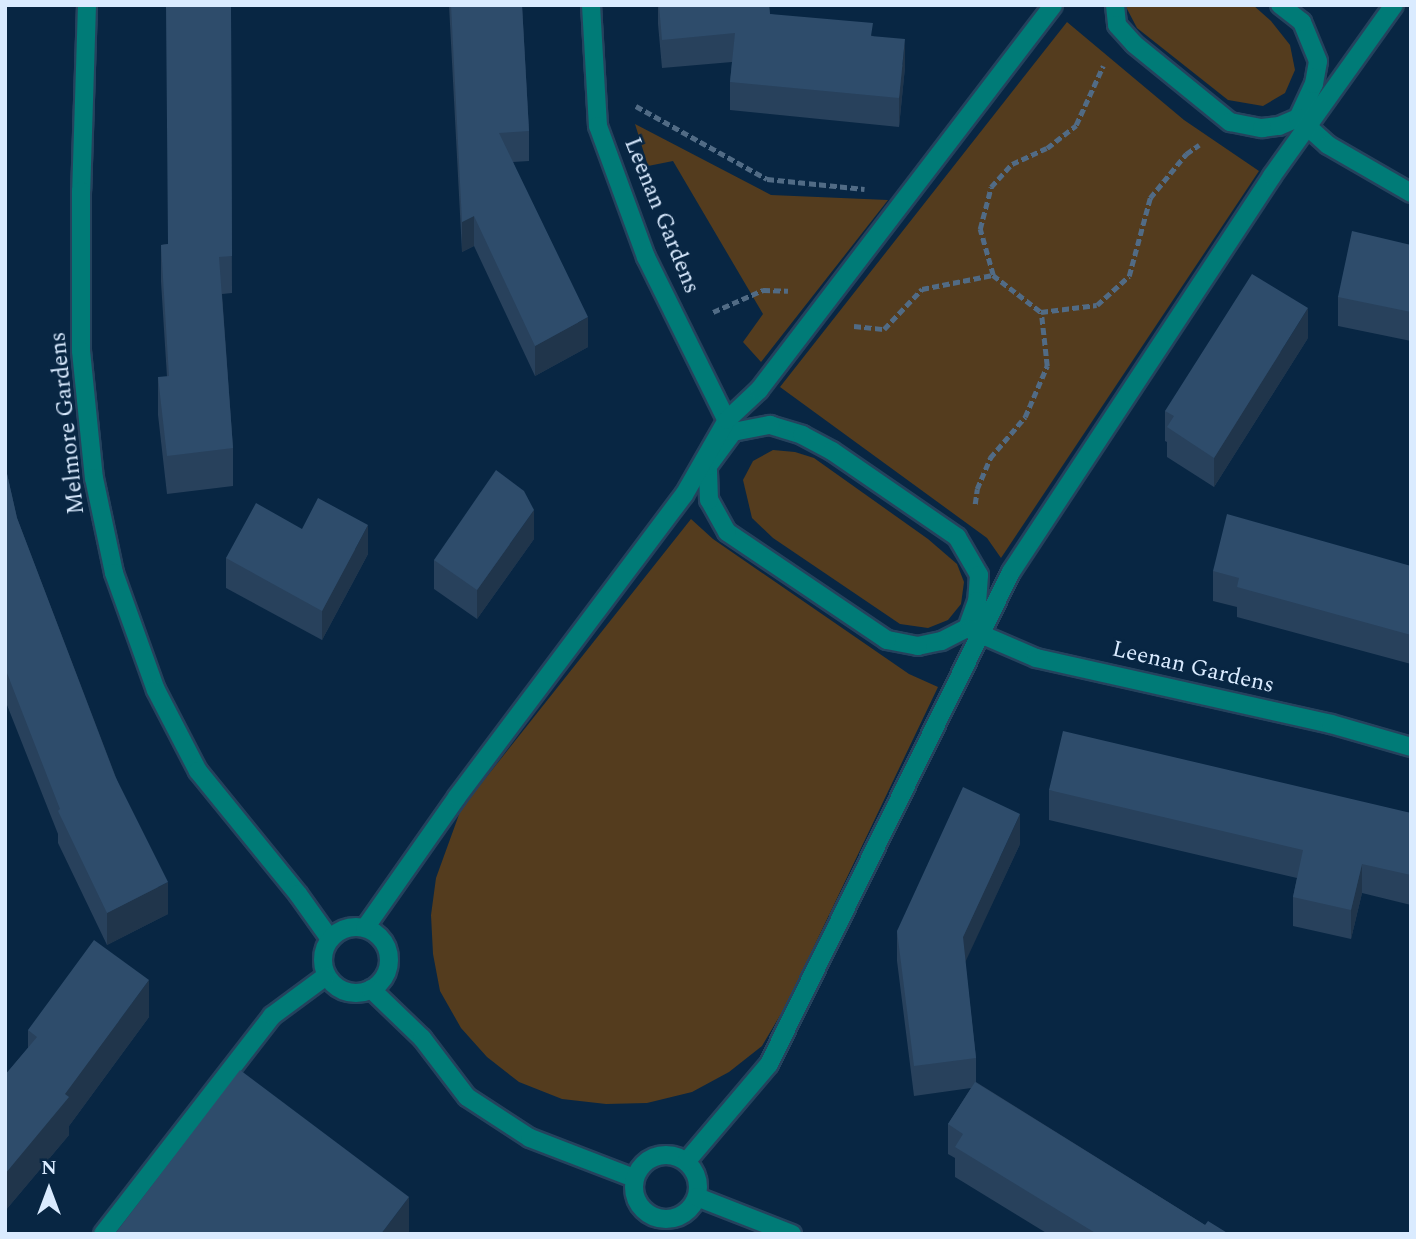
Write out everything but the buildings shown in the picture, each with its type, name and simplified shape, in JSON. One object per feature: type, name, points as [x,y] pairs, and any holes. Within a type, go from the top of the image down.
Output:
[{"type":"street","name":"Melmore Gardens","points":[[87,5],[81,191],[81,351],[94,478],[114,573],[156,690],[198,771],[330,939]]},
{"type":"street","name":"Leenan Gardens","points":[[591,5],[598,126],[646,257],[730,426]]},
{"type":"street","points":[[365,928],[457,797],[684,495],[730,426],[1053,5]]},
{"type":"street","points":[[1115,5],[1117,25],[1134,44],[1230,122],[1262,128],[1302,121]]},
{"type":"street","points":[[1280,5],[1302,22],[1318,61],[1302,121]]},
{"type":"street","points":[[686,1162],[769,1064],[973,631],[1302,121],[1394,5]]},
{"type":"street","points":[[1302,121],[1328,145],[1411,193]]},
{"type":"street","points":[[730,426],[770,425],[812,440],[957,537],[979,575],[973,631]]},
{"type":"street","points":[[730,426],[708,466],[709,500],[727,532],[887,640],[918,646],[973,631]]},
{"type":"street","name":"Leenan Gardens","points":[[973,631],[1036,658],[1331,724],[1411,747]]},
{"type":"street","points":[[365,928],[385,945],[388,957],[381,981],[371,989],[346,992],[326,976],[323,963],[330,939],[340,931],[365,928]]},
{"type":"street","points":[[103,1234],[272,1016],[326,976]]},
{"type":"street","points":[[371,989],[422,1038],[467,1097],[530,1138],[634,1178]]},
{"type":"street","points":[[675,1156],[686,1162],[695,1172],[697,1197],[691,1208],[681,1216],[656,1219],[637,1202],[633,1190],[634,1178],[640,1167],[650,1158],[675,1156]]},
{"type":"street","points":[[697,1197],[792,1234]]},
{"type":"path","points":[[1117,25],[1099,79],[1076,125],[1047,148],[1012,164],[991,187],[980,229],[992,275],[1041,312],[1097,305],[1129,276],[1150,198],[1186,155],[1230,122]]},
{"type":"path","points":[[596,84],[767,179],[909,194]]},
{"type":"path","points":[[681,326],[763,290],[792,291],[829,323],[884,329],[922,289],[992,275]]},
{"type":"path","points":[[968,552],[977,489],[985,468],[990,458],[1025,417],[1047,366],[1041,312]]},
{"type":"shaded area","points":[[1125,5],[1253,5],[1271,21],[1290,45],[1295,70],[1285,93],[1263,106],[1228,100],[1137,28]]},
{"type":"shaded area","points":[[1067,22],[1184,120],[1259,171],[1001,558],[987,538],[780,387]]},
{"type":"shaded area","points":[[635,124],[771,195],[888,200],[761,362],[743,342],[763,314],[673,161],[648,166]]},
{"type":"shaded area","points":[[773,450],[795,452],[814,458],[928,539],[957,564],[964,582],[961,604],[948,620],[928,628],[900,624],[773,538],[752,518],[743,480],[753,461]]},
{"type":"shaded area","points":[[691,519],[713,539],[909,674],[938,687],[785,1007],[762,1046],[729,1072],[692,1092],[647,1103],[606,1104],[562,1099],[519,1082],[487,1057],[461,1028],[440,991],[433,954],[431,915],[436,878],[461,809]]}]
